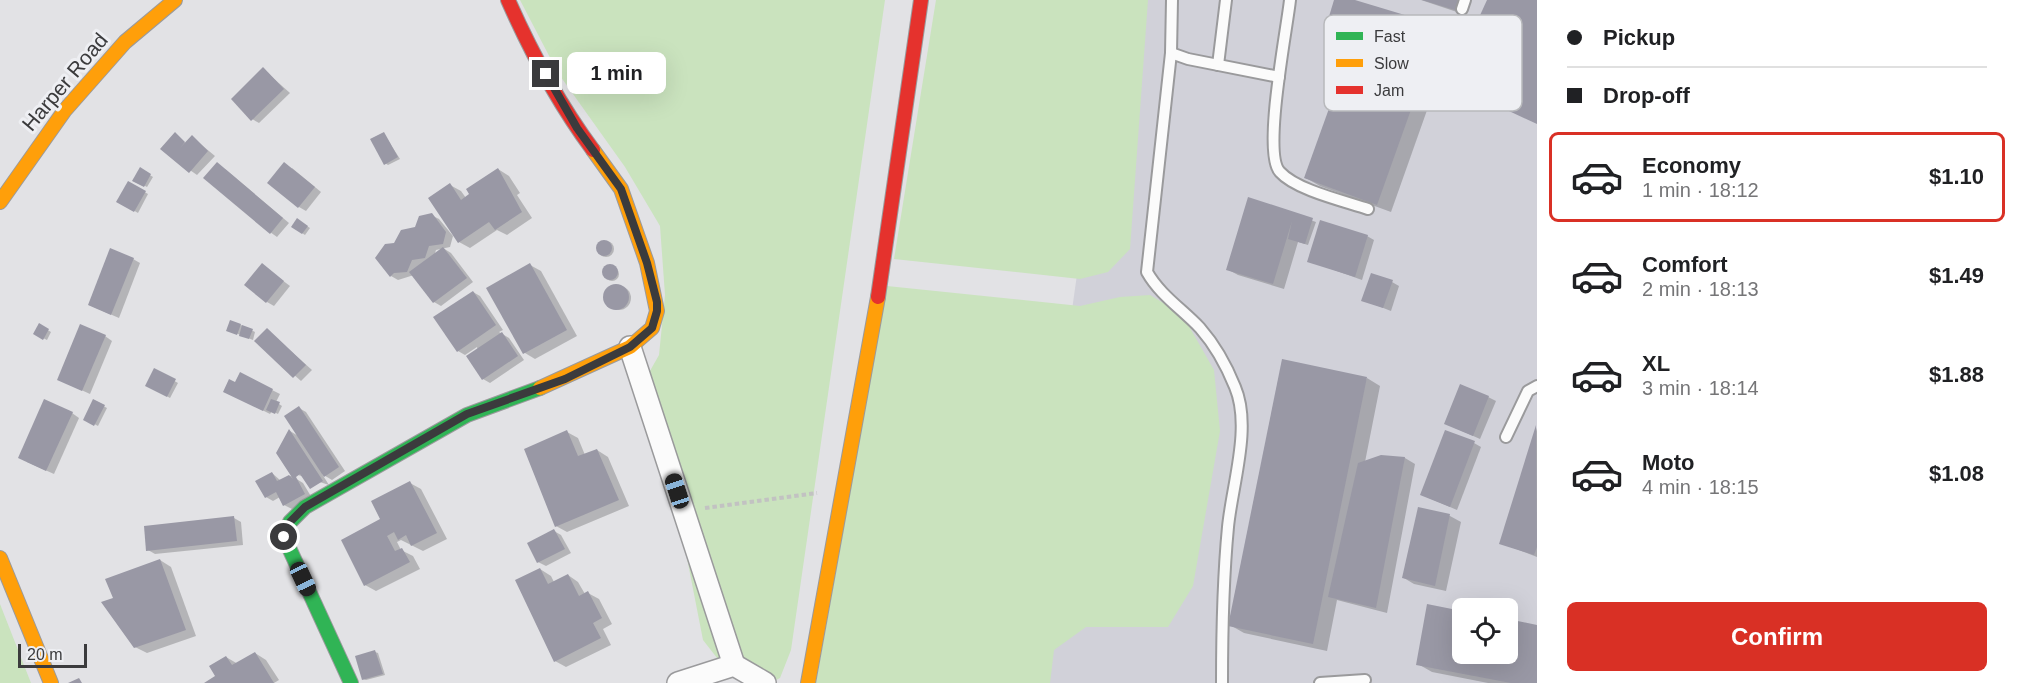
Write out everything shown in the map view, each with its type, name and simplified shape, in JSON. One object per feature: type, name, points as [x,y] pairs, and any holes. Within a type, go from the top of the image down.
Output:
[{"type":"street","name":"Harper Road","points":[[0,202],[65,110],[125,42],[175,0]]},
{"type":"street","points":[[351,683],[284,537],[290,522],[305,507],[467,414],[565,379],[630,347],[652,328],[657,311],[647,263],[621,189],[577,128],[525,38],[508,0]]},
{"type":"street","points":[[808,683],[870,351],[921,0]]},
{"type":"street","points":[[630,347],[734,665],[765,683]]},
{"type":"street","points":[[0,558],[51,683]]},
{"type":"street","points":[[678,683],[734,665]]},
{"type":"lane","points":[[1172,0],[1172,53],[1147,272],[1156,287],[1201,329],[1217,353],[1236,388],[1243,420],[1228,526],[1221,622],[1222,683]]},
{"type":"lane","points":[[1218,65],[1226,0]]},
{"type":"lane","points":[[1290,0],[1279,77],[1273,156],[1279,171],[1297,184],[1368,209]]},
{"type":"lane","points":[[1172,53],[1279,77]]},
{"type":"lane","points":[[1506,437],[1528,391],[1537,386]]},
{"type":"lane","points":[[1320,683],[1365,680]]},
{"type":"path","points":[[684,511],[843,489]]},
{"type":"shaded area","points":[[1116,0],[1537,0],[1537,683],[1019,683]]},
{"type":"green space","points":[[520,0],[885,0],[791,650],[780,678],[770,683],[728,672],[703,640],[677,507],[642,385],[659,355],[665,295],[660,226],[625,167],[558,73]]},
{"type":"green space","points":[[936,0],[1148,0],[1130,249],[1108,272],[1080,279],[894,259]]},
{"type":"green space","points":[[887,286],[1080,306],[1120,297],[1150,295],[1182,314],[1214,370],[1220,431],[1193,586],[1168,627],[1086,627],[1054,650],[1050,683],[816,683]]},
{"type":"green space","points":[[0,604],[31,683],[0,683]]},
{"type":"building","points":[[1334,0],[1355,0],[1405,15],[1329,15]]},
{"type":"building","points":[[1422,0],[1458,0],[1455,10]]},
{"type":"building","points":[[1487,0],[1537,0],[1537,124],[1509,111],[1522,111],[1522,15],[1480,15]]},
{"type":"building","points":[[263,67],[284,89],[251,121],[231,99]]},
{"type":"building","points":[[1328,111],[1411,111],[1377,205],[1304,178]]},
{"type":"building","points":[[175,132],[185,142],[180,148],[192,135],[208,151],[189,173],[160,149]]},
{"type":"building","points":[[384,132],[398,157],[384,165],[370,139]]},
{"type":"building","points":[[217,162],[283,218],[270,234],[203,178]]},
{"type":"building","points":[[284,162],[315,187],[298,208],[267,183]]},
{"type":"building","points":[[140,167],[151,174],[144,187],[132,181]]},
{"type":"building","points":[[498,168],[522,212],[495,230],[489,222],[458,243],[428,198],[450,183],[461,200],[469,194],[466,189]]},
{"type":"building","points":[[128,181],[146,191],[134,212],[116,202]]},
{"type":"building","points":[[1248,197],[1313,218],[1305,244],[1288,239],[1292,221],[1273,284],[1226,270]]},
{"type":"building","points":[[432,213],[446,232],[443,244],[429,246],[425,258],[412,260],[407,272],[394,273],[390,277],[375,258],[385,244],[394,243],[401,230],[415,227],[419,216]]},
{"type":"building","points":[[297,218],[308,226],[302,234],[291,227]]},
{"type":"building","points":[[1320,220],[1368,235],[1355,277],[1307,262]]},
{"type":"building","points":[[601,240],[607,240],[612,248],[610,254],[601,256],[596,251],[596,245]]},
{"type":"building","points":[[443,247],[467,278],[433,303],[409,272]]},
{"type":"building","points":[[110,248],[134,258],[111,315],[88,305]]},
{"type":"building","points":[[262,263],[284,281],[266,303],[244,285]]},
{"type":"building","points":[[530,263],[567,330],[523,354],[486,288]]},
{"type":"building","points":[[610,264],[616,266],[618,272],[616,278],[610,280],[604,278],[602,272],[604,266]]},
{"type":"building","points":[[1371,273],[1393,280],[1383,308],[1361,301]]},
{"type":"building","points":[[616,284],[625,288],[629,297],[625,306],[616,310],[607,306],[603,297],[607,288]]},
{"type":"building","points":[[473,291],[496,325],[457,352],[433,317]]},
{"type":"building","points":[[230,320],[241,324],[237,335],[226,331]]},
{"type":"building","points":[[39,323],[49,329],[43,340],[33,334]]},
{"type":"building","points":[[80,324],[106,335],[82,391],[57,380]]},
{"type":"building","points":[[242,325],[253,329],[249,339],[239,336]]},
{"type":"building","points":[[267,328],[306,365],[293,378],[254,341]]},
{"type":"building","points":[[502,332],[518,356],[482,380],[466,356]]},
{"type":"building","points":[[1282,359],[1367,377],[1313,644],[1228,626]]},
{"type":"building","points":[[154,368],[176,379],[167,397],[145,386]]},
{"type":"building","points":[[240,372],[273,389],[263,411],[223,392],[229,379],[235,382]]},
{"type":"building","points":[[1460,384],[1489,396],[1473,436],[1444,424]]},
{"type":"building","points":[[44,399],[73,412],[46,471],[18,458]]},
{"type":"building","points":[[93,399],[105,405],[94,426],[83,420]]},
{"type":"building","points":[[271,399],[280,402],[275,414],[266,410]]},
{"type":"building","points":[[299,406],[339,467],[324,477],[284,416]]},
{"type":"building","points":[[1536,425],[1537,547],[1534,555],[1499,544]]},
{"type":"building","points":[[289,429],[323,481],[310,489],[300,474],[296,477],[305,494],[283,506],[276,492],[265,498],[255,481],[272,472],[277,481],[289,475],[293,479],[276,453]]},
{"type":"building","points":[[567,430],[578,456],[597,449],[619,500],[555,527],[524,449]]},
{"type":"building","points":[[1445,430],[1475,441],[1450,507],[1420,495]]},
{"type":"building","points":[[1381,455],[1405,457],[1376,608],[1328,597],[1358,463]]},
{"type":"building","points":[[410,481],[437,533],[411,546],[406,535],[398,540],[394,532],[387,536],[395,551],[402,548],[410,562],[364,586],[341,540],[380,519],[371,501]]},
{"type":"building","points":[[1418,507],[1450,514],[1435,586],[1402,578]]},
{"type":"building","points":[[234,516],[237,541],[146,551],[144,526]]},
{"type":"building","points":[[554,529],[565,549],[537,563],[527,543]]},
{"type":"building","points":[[160,559],[186,630],[134,648],[101,602],[113,598],[105,579]]},
{"type":"building","points":[[540,568],[548,584],[568,574],[579,596],[588,591],[602,618],[593,623],[601,638],[554,662],[515,580]]},
{"type":"building","points":[[1427,604],[1452,609],[1452,664],[1518,664],[1518,621],[1537,625],[1537,683],[1511,683],[1416,665]]},
{"type":"building","points":[[375,650],[383,674],[362,680],[355,656]]},
{"type":"building","points":[[255,652],[274,683],[204,683],[215,676],[209,666],[226,656],[232,665]]},
{"type":"building","points":[[79,678],[82,683],[68,683]]},
{"type":"traffic: fast","points":[[351,683],[284,537],[290,522],[305,507],[467,415],[540,388]]},
{"type":"traffic: slow","points":[[0,202],[65,110],[125,42],[175,0]]},
{"type":"traffic: slow","points":[[540,388],[630,347],[652,328],[657,311],[647,263],[621,189],[593,150]]},
{"type":"traffic: slow","points":[[808,683],[878,297]]},
{"type":"traffic: slow","points":[[0,558],[51,683]]},
{"type":"traffic: jam","points":[[508,0],[546,77],[593,150]]},
{"type":"traffic: jam","points":[[878,297],[921,0]]},
{"type":"route","points":[[284,537],[290,522],[305,507],[467,414],[565,379],[630,347],[652,328],[657,302],[647,263],[621,189],[577,128],[546,74]]}]
